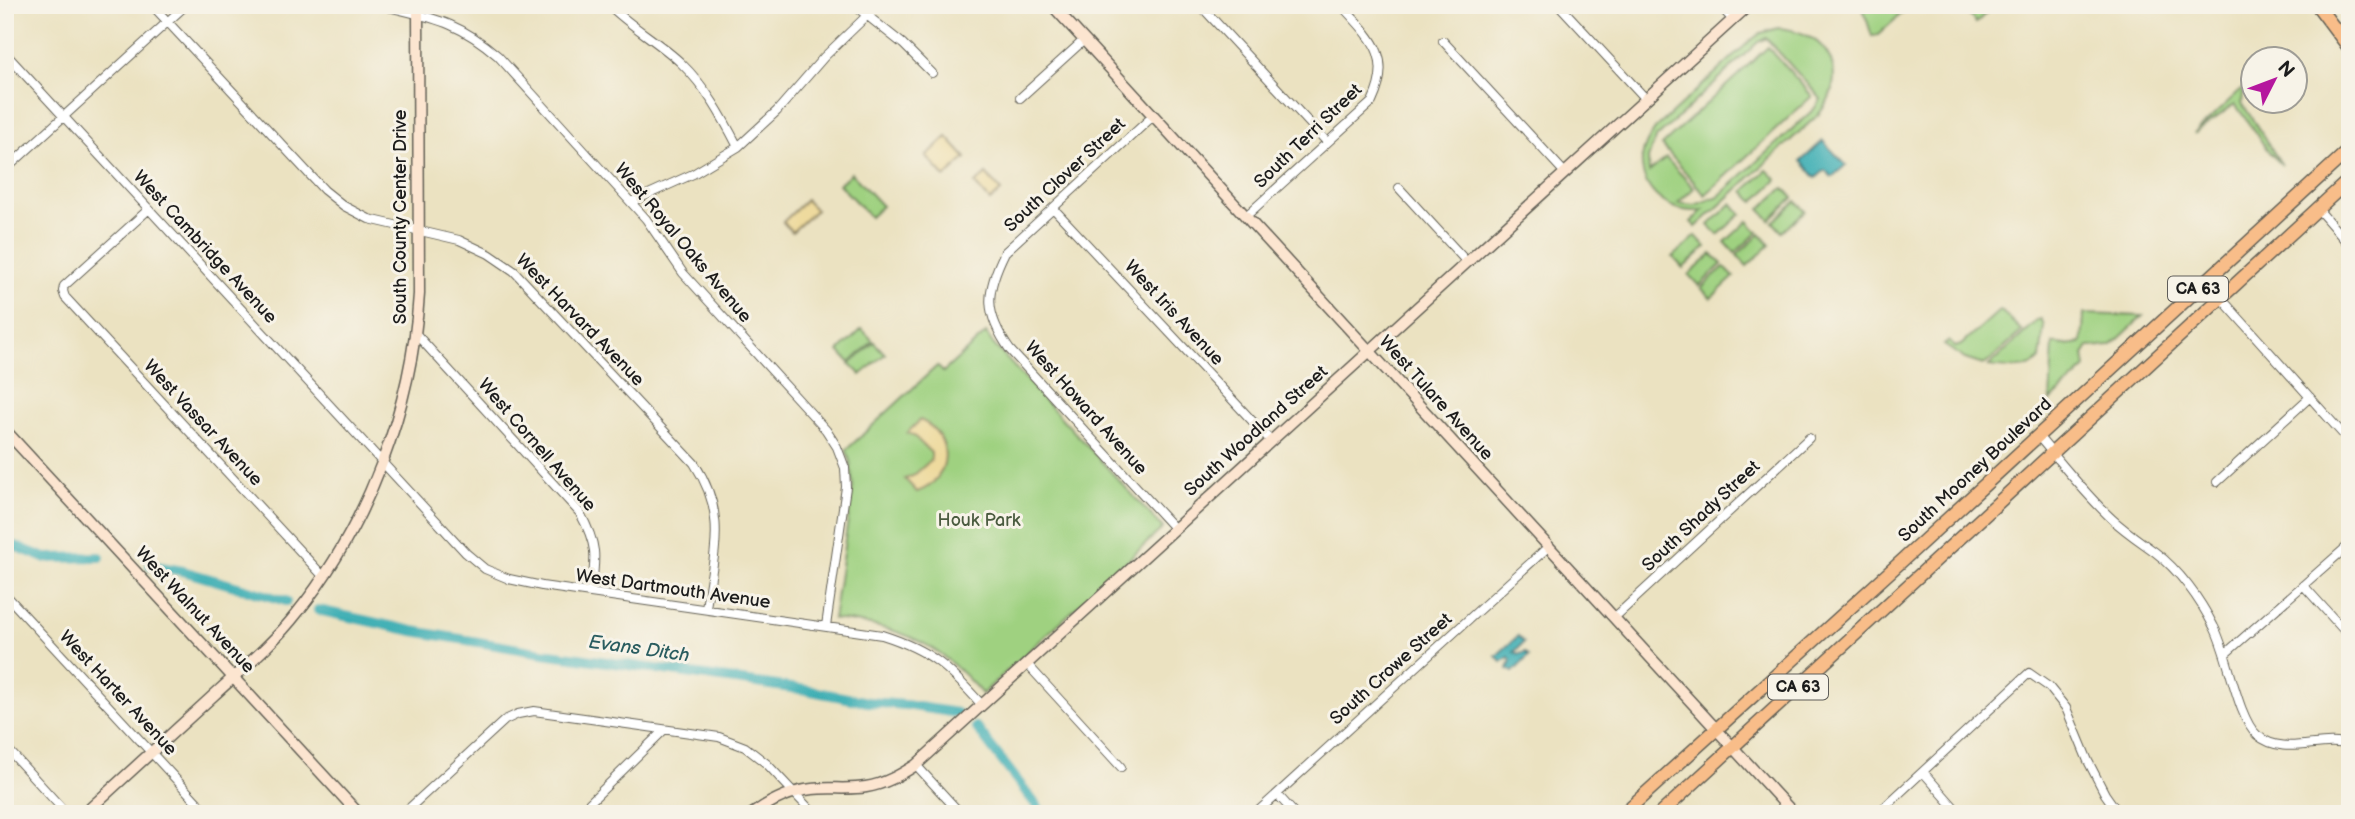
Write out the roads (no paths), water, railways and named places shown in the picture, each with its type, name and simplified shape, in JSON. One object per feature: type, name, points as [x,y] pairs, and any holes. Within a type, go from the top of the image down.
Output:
[{"type":"main road","points":[[2317,5],[2350,49]]},
{"type":"main road","name":"South Mooney Boulevard","points":[[1623,814],[2350,149]]},
{"type":"main road","name":"CA 63","points":[[1660,814],[2350,178]]},
{"type":"street","name":"West Harvard Avenue","points":[[152,5],[324,190],[344,206],[369,219],[459,240],[489,254],[514,271],[694,463],[707,483],[715,505],[718,527],[706,608]]},
{"type":"street","points":[[5,170],[186,5]]},
{"type":"street","name":"West Royal Oaks Avenue","points":[[380,5],[418,10],[477,38],[498,56],[646,219],[683,274],[826,430],[841,454],[846,487],[826,626]]},
{"type":"street","points":[[609,5],[680,62],[701,85],[715,104],[738,147]]},
{"type":"street","points":[[854,5],[903,44],[932,73]]},
{"type":"street","points":[[631,202],[693,174],[738,147],[777,111],[824,57],[878,5]]},
{"type":"street","name":"West Tulare Avenue","points":[[1052,5],[1794,814]]},
{"type":"street","points":[[1200,5],[1327,142]]},
{"type":"street","name":"South Terri Street","points":[[1246,216],[1371,102],[1380,84],[1380,56],[1372,39],[1341,5]]},
{"type":"street","points":[[1559,5],[1646,99]]},
{"type":"street","points":[[1719,5],[1733,20]]},
{"type":"street","name":"South Woodland Street","points":[[752,814],[795,792],[813,788],[867,787],[884,783],[916,765],[1749,5]]},
{"type":"street","name":"South County Center Drive","points":[[83,814],[233,678],[298,613],[363,507],[381,463],[405,383],[416,334],[419,232],[418,10]]},
{"type":"street","points":[[1020,98],[1084,40]]},
{"type":"street","points":[[1443,41],[1564,173]]},
{"type":"street","name":"West Cambridge Avenue","points":[[5,53],[381,463]]},
{"type":"street","name":"South Clover Street","points":[[990,300],[993,276],[1004,253],[1153,116]]},
{"type":"street","points":[[1399,188],[1466,261]]},
{"type":"street","name":"West Iris Avenue","points":[[1053,208],[1271,440]]},
{"type":"street","points":[[2318,208],[2350,246]]},
{"type":"street","name":"West Vassar Avenue","points":[[149,209],[64,286],[62,291],[323,576]]},
{"type":"street","points":[[2221,298],[2350,442]]},
{"type":"street","name":"West Howard Avenue","points":[[990,300],[998,332],[1010,349],[1175,529]]},
{"type":"street","name":"West Cornell Avenue","points":[[416,334],[580,513],[591,533],[596,555],[591,593]]},
{"type":"street","points":[[2217,482],[2310,397]]},
{"type":"street","name":"West Walnut Avenue","points":[[5,430],[359,814]]},
{"type":"street","points":[[2038,436],[2110,517],[2172,567],[2193,593],[2214,626],[2243,713],[2250,728],[2258,736],[2273,744],[2288,747],[2333,743],[2350,746]]},
{"type":"street","name":"South Shady Street","points":[[1615,617],[1809,438]]},
{"type":"street","name":"West Dartmouth Avenue","points":[[381,463],[466,553],[485,569],[520,581],[591,593],[882,635],[925,651],[951,671],[982,705]]},
{"type":"street","points":[[2225,653],[2350,544]]},
{"type":"street","name":"South Crowe Street","points":[[1255,814],[1548,547]]},
{"type":"street","points":[[2304,586],[2350,637]]},
{"type":"street","name":"West Harter Avenue","points":[[5,594],[208,814]]},
{"type":"street","points":[[1027,664],[1122,767]]},
{"type":"street","points":[[1877,814],[2029,673],[2049,687],[2066,708],[2088,761],[2119,814]]},
{"type":"street","points":[[403,814],[505,720],[534,711],[719,737],[745,747],[767,764],[814,814]]},
{"type":"street","points":[[578,814],[664,730]]},
{"type":"street","points":[[5,746],[67,814]]},
{"type":"street","points":[[916,765],[961,814]]},
{"type":"street","points":[[1923,772],[1960,814]]},
{"type":"street","points":[[1277,794],[1294,814]]},
{"type":"water","points":[[1823,141],[1846,165],[1832,177],[1825,170],[1816,178],[1801,161]]},
{"type":"water","points":[[1518,636],[1524,642],[1514,652],[1525,652],[1529,656],[1513,672],[1508,669],[1511,660],[1509,657],[1502,662],[1496,656]]},
{"type":"waterway","name":"Evans Ditch","points":[[5,542],[45,558],[100,557]]},
{"type":"waterway","name":"Evans Ditch","points":[[150,565],[183,571],[286,601]]},
{"type":"waterway","name":"Evans Ditch","points":[[318,610],[413,631],[543,653],[957,713]]},
{"type":"waterway","name":"Evans Ditch","points":[[976,727],[1043,814]]},
{"type":"park label","name":"Houk Park","points":[[979,520]]}]
